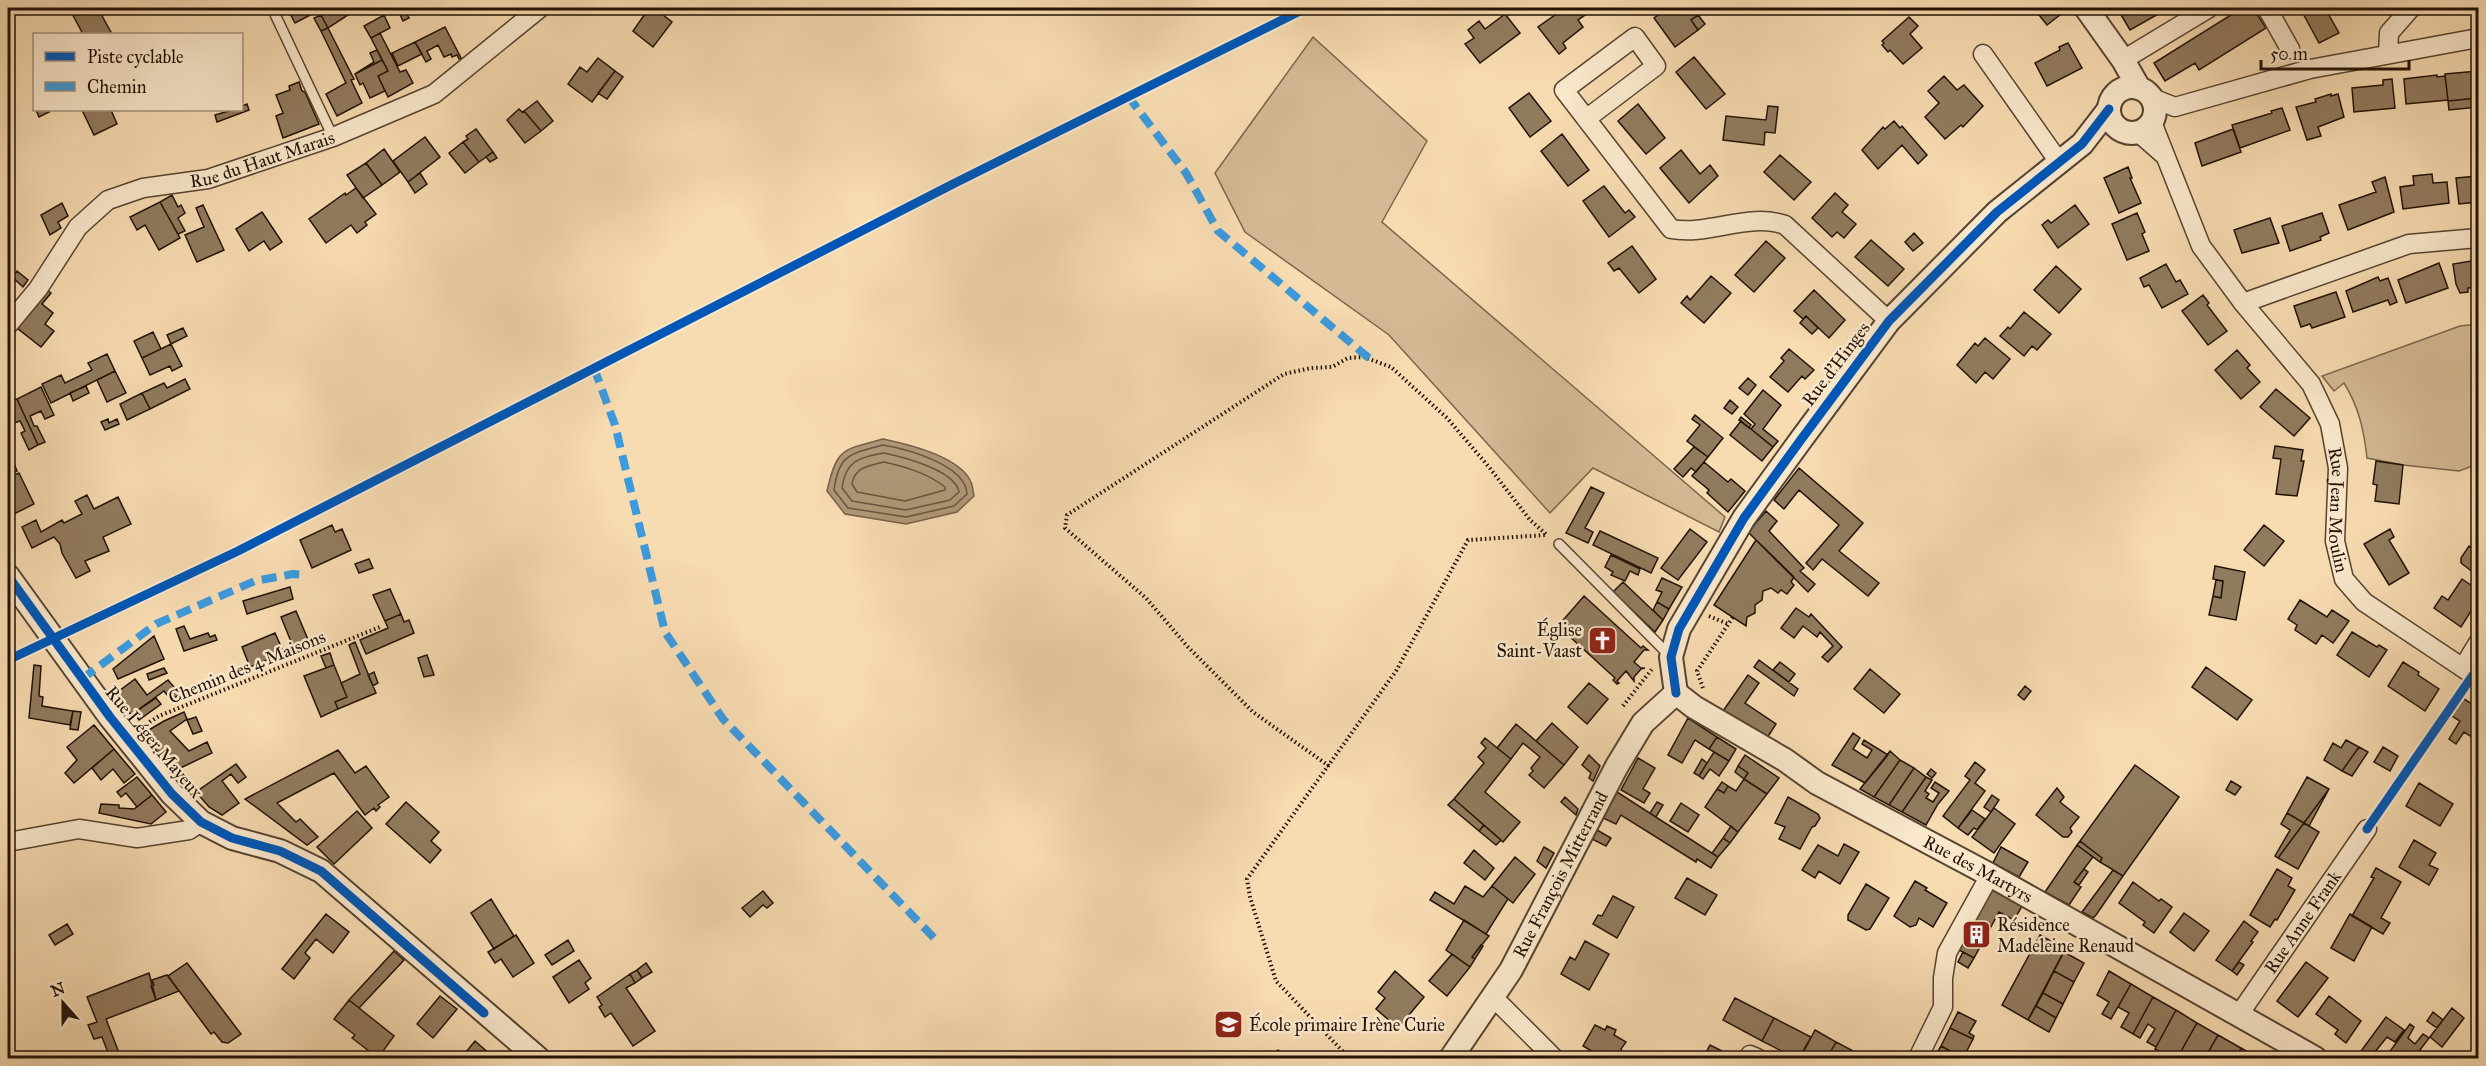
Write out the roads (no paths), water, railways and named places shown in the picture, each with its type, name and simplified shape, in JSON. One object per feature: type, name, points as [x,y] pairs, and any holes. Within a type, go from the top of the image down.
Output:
[{"type":"street","name":"Rue du Haut Marais","points":[[8,325],[38,289],[78,227],[108,200],[143,188],[208,178],[333,137],[434,94],[540,8]]},
{"type":"street","points":[[2086,8],[2118,52],[2143,115]]},
{"type":"street","points":[[2118,52],[2209,8]]},
{"type":"street","points":[[2267,8],[2290,49]]},
{"type":"street","points":[[2388,54],[2389,33],[2411,8]]},
{"type":"street","points":[[1586,119],[1656,66],[1635,37],[1564,90],[1586,119],[1671,229],[1688,232],[1770,220],[1785,225],[1889,321]]},
{"type":"street","points":[[2118,52],[2111,118],[2177,115],[2211,98],[2310,69],[2478,38]]},
{"type":"street","points":[[1983,54],[2059,162]]},
{"type":"street","points":[[2112,102],[2130,87],[2143,115]]},
{"type":"street","name":"Rue d'Hinges","points":[[2082,144],[2112,102]]},
{"type":"street","name":"Rue d'Hinges","points":[[1676,693],[1671,657],[1679,629],[1744,518],[1889,321],[1997,212],[2082,144],[2143,115]]},
{"type":"street","name":"Rue Jean Moulin","points":[[2143,115],[2164,155],[2201,246],[2243,303],[2311,384],[2330,424],[2338,468],[2335,541],[2344,579],[2364,602],[2471,674]]},
{"type":"street","points":[[2243,303],[2409,244],[2478,238]]},
{"type":"street","name":"Rue Léger Mayeux","points":[[8,576],[126,737],[172,794],[201,822],[232,838],[280,851],[321,871],[538,1059]]},
{"type":"street","points":[[2471,674],[2478,643]]},
{"type":"street","name":"Rue des Martyrs","points":[[1676,693],[1694,707],[1785,760],[1817,783],[1990,875],[2315,1059]]},
{"type":"street","name":"Rue François Mitterrand","points":[[1451,1059],[1494,999],[1511,970],[1617,766],[1643,723],[1676,693]]},
{"type":"street","points":[[8,842],[79,829],[137,838],[189,830],[201,822]]},
{"type":"street","name":"Rue Anne Frank","points":[[2238,1016],[2367,829]]},
{"type":"street","points":[[1918,1059],[1943,1007],[1943,978],[1947,952],[1990,875]]},
{"type":"street","points":[[1494,999],[1554,1059]]},
{"type":"street","points":[[1748,1059],[1750,1055],[1757,1059]]},
{"type":"lane","points":[[272,8],[333,137]]},
{"type":"lane","points":[[1559,544],[1671,657]]},
{"type":"water","points":[[883,439],[932,453],[956,465],[971,482],[974,496],[957,512],[906,524],[845,514],[827,491],[834,466],[839,458],[850,449]]},
{"type":"place","name":"Église Saint-Vaast","points":[[1603,640]]},
{"type":"place","name":"Résidence Madeleine Renaud","points":[[1976,935]]},
{"type":"place","name":"École primaire Irène Curie","points":[[1228,1025]]}]
